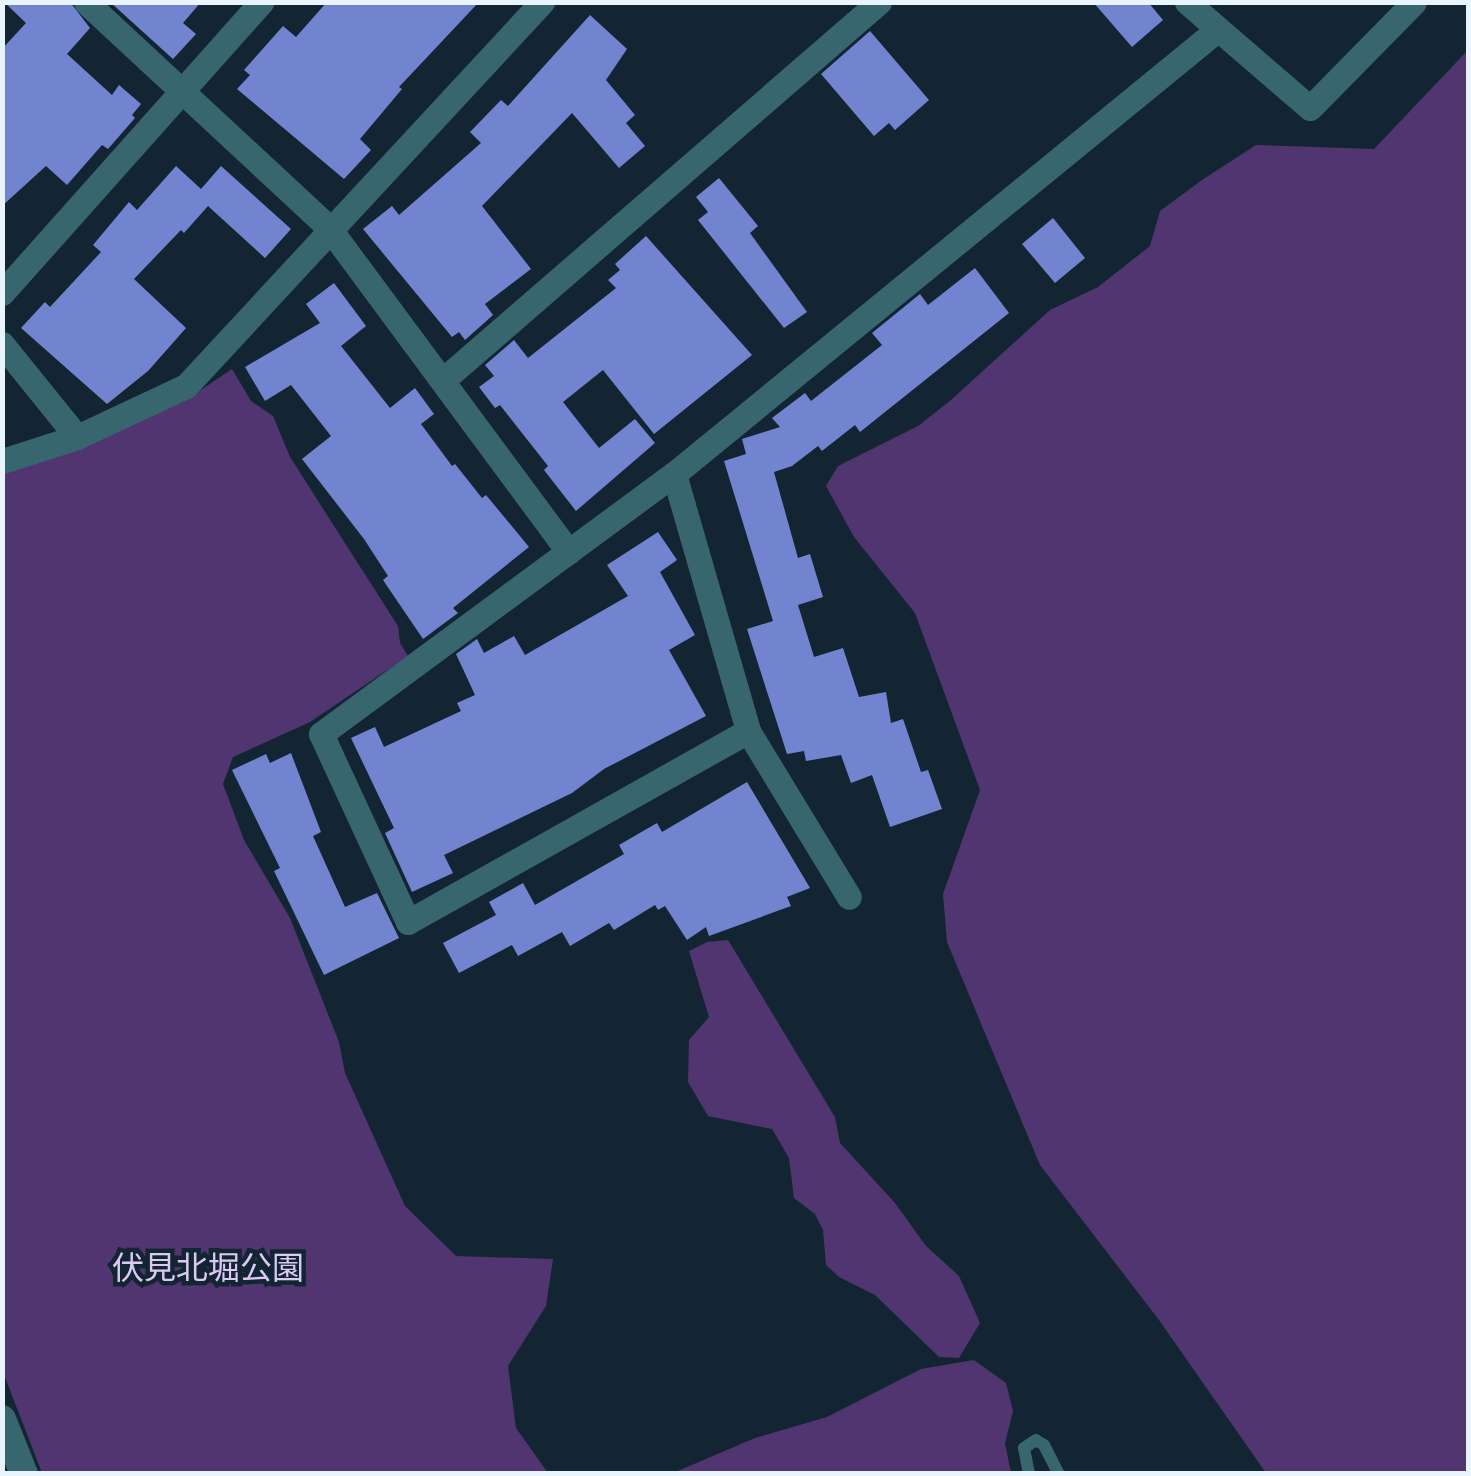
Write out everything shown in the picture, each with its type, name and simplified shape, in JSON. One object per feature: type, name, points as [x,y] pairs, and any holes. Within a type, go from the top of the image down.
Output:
[{"type":"street","points":[[86,2],[330,228],[568,552]]},
{"type":"street","points":[[2,293],[261,2]]},
{"type":"street","points":[[2,461],[78,437],[186,386],[542,2]]},
{"type":"street","points":[[443,380],[879,2]]},
{"type":"street","points":[[1187,2],[1310,108],[1414,2]]},
{"type":"street","points":[[748,731],[408,922],[321,734],[674,474],[1218,30]]},
{"type":"street","points":[[2,344],[78,437]]},
{"type":"street","points":[[674,474],[748,731],[850,897]]},
{"type":"street","points":[[2,1420],[24,1474]]},
{"type":"lane","points":[[1029,1474],[1024,1448],[1036,1440],[1044,1444],[1060,1474]]},
{"type":"green space","points":[[1468,50],[1468,1473],[1266,1473],[1159,1320],[1040,1165],[947,942],[943,894],[980,790],[915,613],[854,537],[826,486],[838,466],[918,426],[1050,310],[1098,287],[1150,246],[1160,211],[1202,180],[1256,145],[1374,149]]},
{"type":"green space","name":"伏見北堀公園","points":[[232,369],[251,401],[273,416],[290,457],[398,626],[400,643],[408,656],[310,722],[233,757],[223,784],[244,840],[290,918],[339,1042],[345,1073],[405,1206],[456,1256],[553,1259],[546,1306],[508,1366],[516,1428],[548,1473],[42,1473],[3,1372],[3,468],[183,402]]},
{"type":"green space","points":[[728,940],[835,1117],[840,1143],[895,1203],[926,1246],[959,1276],[980,1323],[959,1358],[939,1357],[875,1295],[839,1277],[826,1265],[823,1230],[815,1214],[794,1198],[789,1158],[772,1129],[708,1116],[688,1082],[689,1040],[709,1017],[689,951],[707,942]]},
{"type":"green space","points":[[974,1360],[1006,1383],[1013,1411],[1005,1443],[1011,1473],[673,1473],[755,1438],[827,1417],[921,1369]]},
{"type":"building","points":[[4,2],[70,2],[90,28],[67,54],[112,95],[119,85],[141,104],[132,115],[135,118],[108,149],[102,145],[67,185],[46,166],[2,206],[2,49],[26,23]]},
{"type":"building","points":[[110,2],[201,2],[183,23],[196,34],[173,59]]},
{"type":"building","points":[[327,2],[479,2],[399,87],[402,89],[360,139],[371,150],[344,179],[237,89],[250,75],[244,70],[283,26],[296,37]]},
{"type":"building","points":[[1093,2],[1148,2],[1163,20],[1132,47]]},
{"type":"building","points":[[590,15],[627,49],[606,80],[635,115],[626,123],[645,146],[619,168],[572,113],[482,206],[531,269],[485,304],[493,315],[465,340],[459,332],[452,337],[363,229],[392,206],[399,215],[481,143],[470,132],[501,100],[508,106]]},
{"type":"building","points":[[870,31],[929,100],[895,130],[889,123],[874,136],[821,74]]},
{"type":"building","points":[[176,166],[201,189],[221,166],[291,229],[265,258],[208,206],[184,233],[181,230],[134,279],[186,328],[148,371],[107,404],[21,328],[45,302],[50,307],[101,252],[93,245],[129,202],[137,210]]},
{"type":"building","points":[[719,178],[758,226],[750,233],[807,312],[784,328],[698,220],[708,212],[696,197]]},
{"type":"building","points":[[1053,218],[1085,258],[1055,283],[1022,244]]},
{"type":"building","points":[[646,236],[752,355],[654,434],[603,370],[563,402],[599,448],[635,419],[655,443],[576,511],[544,470],[548,466],[500,405],[495,408],[479,387],[494,376],[485,365],[514,340],[528,358],[616,288],[608,280],[620,270],[615,264]]},
{"type":"building","points":[[975,268],[1009,313],[860,432],[855,425],[822,451],[818,446],[792,466],[774,472],[798,558],[810,554],[823,597],[798,605],[814,657],[843,648],[859,697],[886,692],[891,723],[903,719],[921,772],[928,770],[942,809],[890,827],[872,775],[851,783],[841,755],[806,761],[804,751],[787,754],[747,629],[773,621],[724,461],[746,454],[742,439],[780,427],[772,418],[805,393],[811,401],[882,345],[872,333],[920,294],[928,305]]},
{"type":"building","points":[[334,283],[366,326],[341,346],[390,408],[415,388],[434,414],[421,424],[452,466],[455,464],[482,498],[486,495],[529,547],[453,608],[458,613],[423,639],[383,580],[388,576],[364,539],[302,459],[331,436],[291,385],[265,401],[245,367],[320,323],[306,304]]},
{"type":"building","points":[[658,532],[677,560],[660,572],[695,635],[669,650],[706,716],[604,769],[572,793],[444,855],[453,873],[412,892],[385,833],[394,828],[351,738],[375,727],[384,747],[461,711],[457,703],[475,695],[456,654],[477,639],[484,653],[514,636],[525,655],[628,596],[607,565]]},
{"type":"building","points":[[291,753],[321,832],[313,836],[345,907],[377,893],[399,938],[324,975],[274,871],[280,868],[232,770],[266,754],[270,763]]},
{"type":"building","points":[[747,782],[810,888],[787,897],[791,906],[709,936],[706,927],[687,940],[665,906],[658,910],[655,905],[614,930],[609,923],[570,946],[562,932],[518,956],[512,945],[459,973],[443,943],[496,915],[489,902],[523,883],[535,905],[624,854],[619,845],[657,823],[662,832]]}]
